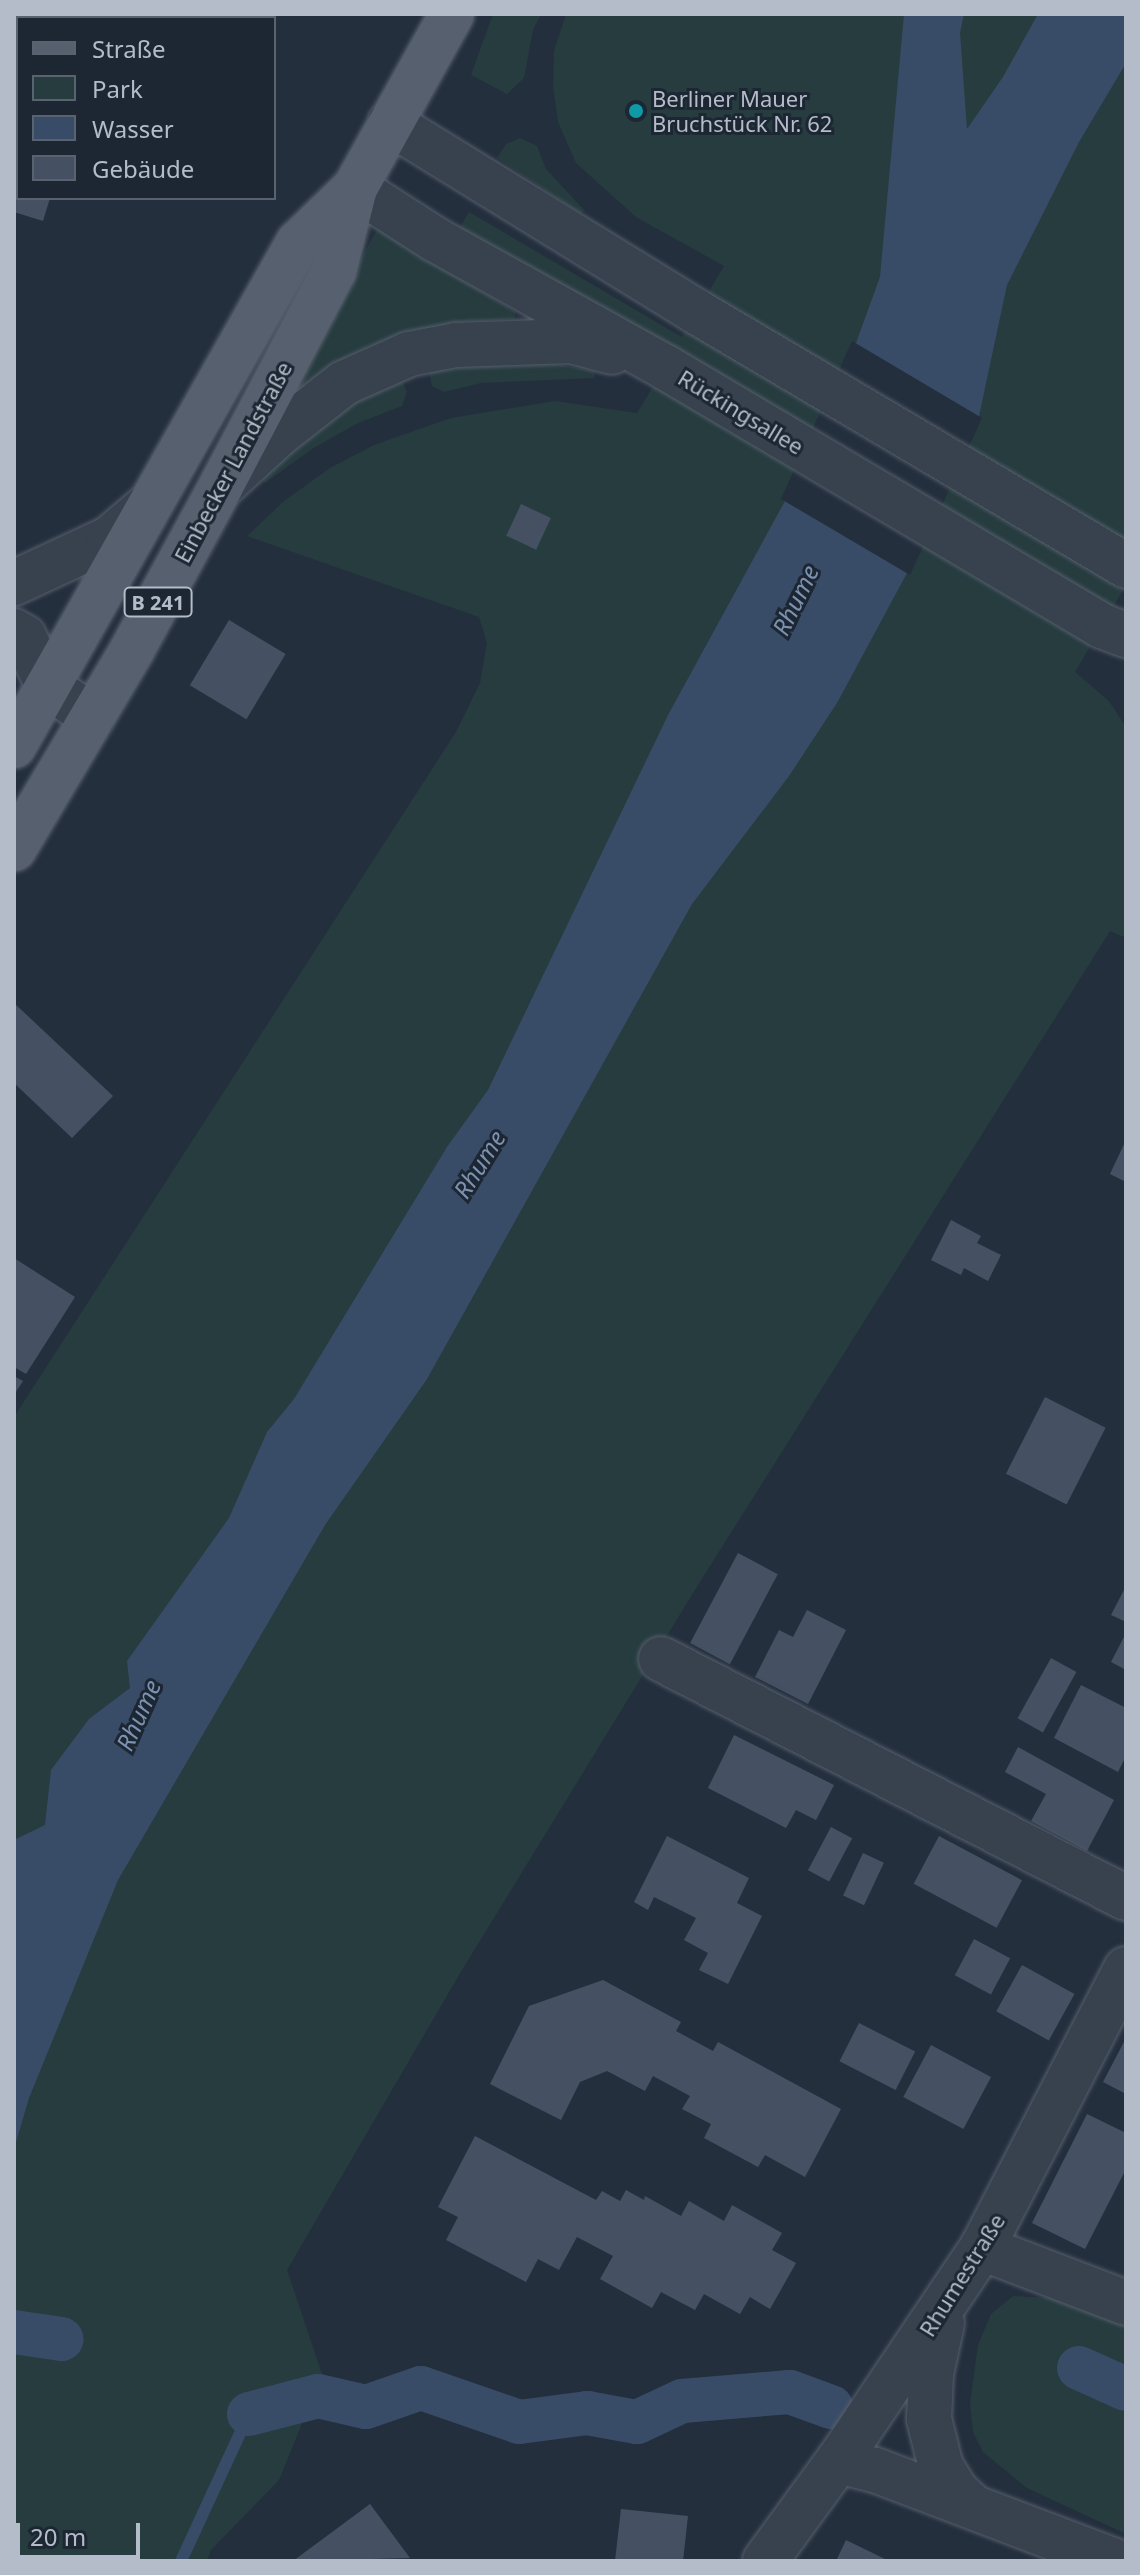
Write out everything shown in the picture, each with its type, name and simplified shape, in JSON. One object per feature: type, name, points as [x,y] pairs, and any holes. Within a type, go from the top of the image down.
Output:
[{"type":"main road","name":"Einbecker Landstraße","points":[[14,849],[93,717],[221,486],[334,271],[355,188],[452,14]]},
{"type":"main road","name":"Einbecker Landstraße","points":[[14,746],[32,687],[157,498],[298,243],[355,188]]},
{"type":"street","points":[[390,123],[697,312],[1126,566]]},
{"type":"street","name":"Rückingsallee","points":[[355,188],[436,240],[665,367],[1114,630]]},
{"type":"street","points":[[221,486],[280,433],[344,383],[409,354],[456,345],[571,341],[665,367]]},
{"type":"street","points":[[14,583],[109,539],[157,498]]},
{"type":"street","points":[[14,631],[24,637],[32,687],[93,717]]},
{"type":"street","points":[[661,1659],[1126,1898]]},
{"type":"street","name":"Rhumestraße","points":[[765,2561],[838,2461],[982,2248],[1126,1969]]},
{"type":"street","points":[[982,2248],[1126,2303]]},
{"type":"street","points":[[950,2298],[935,2352],[929,2419],[941,2467],[956,2491],[972,2506]]},
{"type":"street","points":[[838,2461],[875,2470],[1114,2561]]},
{"type":"green space","points":[[493,14],[541,14],[533,30],[524,78],[507,94],[471,75]]},
{"type":"green space","points":[[566,14],[1126,14],[1126,585],[1075,672],[1109,701],[1126,727],[1126,938],[1110,931],[698,1585],[459,1975],[287,2270],[322,2374],[279,2480],[211,2550],[207,2561],[14,2561],[14,1417],[456,732],[480,683],[487,643],[479,617],[247,536],[284,501],[330,468],[374,445],[451,418],[555,401],[637,413],[665,367],[458,230],[469,212],[682,337],[724,266],[636,217],[576,163],[558,122],[553,86],[554,51]]},
{"type":"green space","points":[[520,138],[537,146],[546,169],[584,210],[581,214],[497,158],[506,144]]},
{"type":"green space","points":[[378,228],[516,312],[514,319],[460,322],[422,330],[358,352],[325,369],[297,391],[289,388]]},
{"type":"green space","points":[[544,362],[595,371],[594,378],[481,383],[444,392],[432,386],[428,368]]},
{"type":"green space","points":[[400,377],[407,392],[402,406],[358,423],[312,449],[265,483],[262,479],[341,404]]},
{"type":"green space","points":[[1013,2296],[1055,2298],[1126,2326],[1126,2534],[1027,2488],[983,2452],[973,2432],[970,2403],[978,2345],[991,2314]]},
{"type":"water","name":"Rhume","points":[[904,14],[964,14],[960,33],[967,129],[1003,77],[1038,14],[1126,14],[1126,63],[1079,142],[1007,285],[979,416],[907,573],[837,703],[789,776],[692,904],[427,1379],[325,1525],[118,1880],[29,2098],[14,2149],[14,1840],[45,1825],[51,1770],[89,1719],[130,1688],[127,1661],[229,1518],[267,1432],[294,1399],[447,1147],[488,1090],[668,715],[785,501],[856,343],[880,277]]},
{"type":"pier","points":[[852,341],[982,418],[910,575],[781,499]]},
{"type":"building","points":[[14,45],[16,200],[49,200],[43,221],[14,212]]},
{"type":"building","points":[[521,504],[551,518],[536,550],[506,536]]},
{"type":"building","points":[[229,620],[286,654],[246,719],[190,685]]},
{"type":"building","points":[[14,1003],[113,1096],[72,1138],[14,1083]]},
{"type":"building","points":[[1126,1140],[1126,1182],[1110,1174]]},
{"type":"building","points":[[951,1220],[981,1236],[977,1243],[1001,1255],[988,1281],[964,1268],[961,1275],[931,1260]]},
{"type":"building","points":[[14,1258],[75,1297],[26,1374],[14,1367]]},
{"type":"building","points":[[14,1376],[23,1381],[14,1395]]},
{"type":"building","points":[[1045,1397],[1106,1428],[1067,1504],[1006,1474]]},
{"type":"building","points":[[738,1553],[778,1574],[730,1664],[690,1643]]},
{"type":"building","points":[[1126,1586],[1126,1622],[1111,1615]]},
{"type":"building","points":[[807,1610],[846,1630],[808,1704],[755,1677],[779,1630],[793,1637]]},
{"type":"building","points":[[1126,1633],[1126,1670],[1111,1662]]},
{"type":"building","points":[[1051,1658],[1076,1672],[1043,1732],[1018,1718]]},
{"type":"building","points":[[1081,1685],[1126,1708],[1126,1756],[1118,1772],[1054,1738]]},
{"type":"building","points":[[734,1735],[834,1785],[816,1820],[796,1810],[786,1828],[708,1788]]},
{"type":"building","points":[[1018,1747],[1114,1800],[1087,1851],[1031,1821],[1046,1794],[1005,1772]]},
{"type":"building","points":[[831,1827],[852,1838],[829,1882],[808,1870]]},
{"type":"building","points":[[667,1836],[749,1878],[737,1903],[762,1916],[728,1984],[699,1970],[708,1953],[684,1940],[696,1918],[654,1897],[648,1910],[634,1902]]},
{"type":"building","points":[[939,1836],[1022,1880],[997,1928],[914,1884]]},
{"type":"building","points":[[863,1853],[884,1863],[864,1905],[843,1896]]},
{"type":"building","points":[[974,1939],[1010,1958],[991,1994],[955,1975]]},
{"type":"building","points":[[1022,1965],[1074,1994],[1049,2040],[996,2011]]},
{"type":"building","points":[[603,1980],[681,2022],[676,2031],[713,2051],[718,2042],[841,2109],[805,2177],[765,2155],[758,2167],[704,2138],[711,2124],[682,2109],[690,2096],[653,2076],[645,2091],[607,2071],[580,2082],[561,2120],[490,2084],[529,2006]]},
{"type":"building","points":[[859,2023],[915,2052],[896,2090],[839,2061]]},
{"type":"building","points":[[1126,2038],[1126,2094],[1103,2082]]},
{"type":"building","points":[[931,2045],[991,2077],[963,2129],[903,2097]]},
{"type":"building","points":[[1087,2114],[1126,2133],[1126,2169],[1085,2249],[1032,2223]]},
{"type":"building","points":[[475,2136],[596,2200],[602,2191],[620,2201],[626,2190],[644,2200],[645,2196],[681,2216],[689,2201],[724,2221],[732,2205],[782,2233],[772,2250],[796,2263],[770,2309],[750,2297],[740,2314],[704,2294],[695,2310],[661,2292],[652,2308],[600,2279],[613,2256],[577,2237],[559,2270],[538,2259],[526,2282],[446,2240],[458,2217],[438,2207]]},
{"type":"building","points":[[370,2504],[410,2558],[293,2561]]},
{"type":"building","points":[[621,2509],[688,2516],[683,2561],[615,2561]]},
{"type":"building","points":[[846,2540],[889,2561],[836,2561]]},
{"type":"waterway","points":[[14,2332],[61,2339]]},
{"type":"waterway","points":[[1079,2368],[1126,2389]]},
{"type":"waterway","points":[[249,2414],[318,2396],[366,2407],[421,2388],[519,2422],[587,2413],[637,2422],[682,2401],[790,2392],[831,2407]]},
{"type":"waterway","points":[[181,2561],[249,2414]]},
{"type":"place","name":"Berliner Mauer Bruchstück Nr. 62","points":[[636,111]]}]
